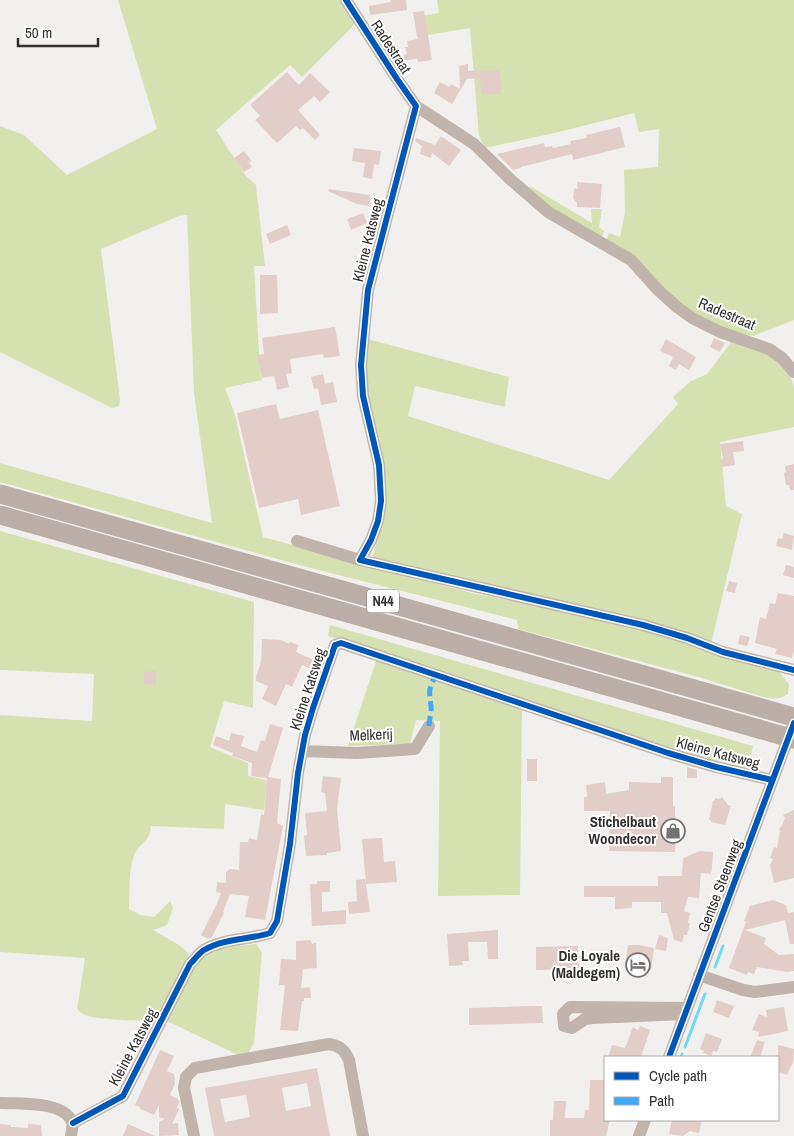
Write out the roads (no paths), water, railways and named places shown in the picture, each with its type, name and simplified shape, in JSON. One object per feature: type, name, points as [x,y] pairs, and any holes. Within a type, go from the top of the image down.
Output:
[{"type":"highway","name":"N44","points":[[0,494],[794,717]]},
{"type":"highway","name":"N44","points":[[0,515],[794,739]]},
{"type":"street","name":"Radestraat","points":[[346,0],[397,80],[416,106],[474,144],[548,212],[631,260],[658,290],[692,318],[720,332],[769,349],[782,358],[794,372]]},
{"type":"street","name":"Kleine Katsweg","points":[[360,560],[374,534],[381,501],[379,465],[363,396],[360,365],[368,290],[416,106]]},
{"type":"street","points":[[297,542],[360,560],[643,625],[687,638],[723,652],[794,670]]},
{"type":"street","name":"Kleine Katsweg","points":[[72,1130],[123,1096],[190,964],[198,955],[204,950],[221,943],[258,937],[270,933],[277,921],[290,844],[302,751],[312,708],[335,645],[341,643],[668,753],[772,780]]},
{"type":"street","name":"Gentse Steenweg","points":[[669,1056],[794,723]]},
{"type":"street","name":"Melkerij","points":[[302,751],[357,753],[415,749],[429,726]]},
{"type":"street","points":[[699,975],[743,990],[755,992],[794,987]]},
{"type":"street","points":[[570,1007],[686,1011],[585,1019],[572,1028],[564,1026],[563,1022],[564,1014],[570,1007]]},
{"type":"street","points":[[194,1136],[184,1088],[186,1077],[195,1068],[329,1044],[344,1050],[349,1060],[363,1136]]},
{"type":"street","points":[[0,1103],[34,1105],[57,1109],[68,1114],[72,1130]]},
{"type":"street","points":[[639,1136],[646,1121]]},
{"type":"waterway","points":[[715,967],[723,946]]},
{"type":"waterway","points":[[685,1047],[705,994]]},
{"type":"place","name":"Stichelbaut Woondecor","points":[[673,831]]},
{"type":"place","name":"Die Loyale (Maldegem)","points":[[638,965]]}]
